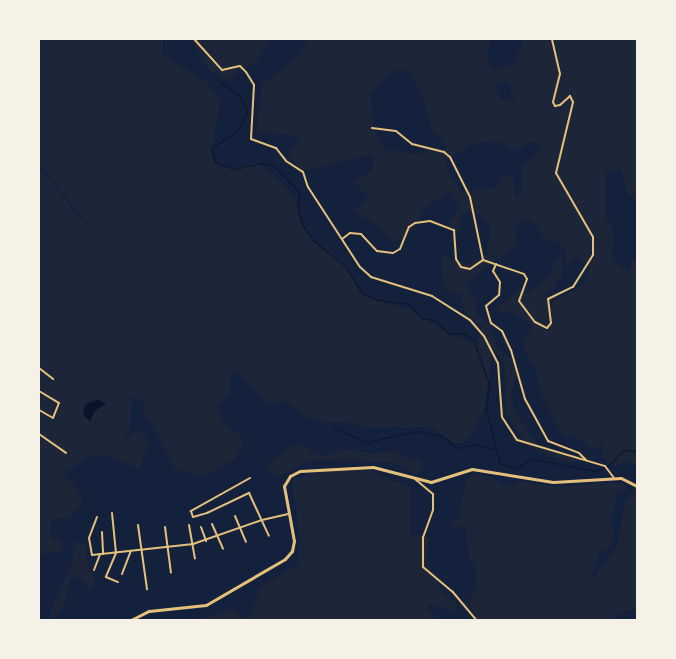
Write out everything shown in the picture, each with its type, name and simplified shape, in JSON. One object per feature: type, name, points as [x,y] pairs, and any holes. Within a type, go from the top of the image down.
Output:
[{"type":"main road","points":[[131,620],[149,611],[206,605],[289,556],[293,546],[284,486],[290,476],[300,470],[373,467],[431,482],[472,469],[554,482],[614,478],[637,486]]},
{"type":"street","points":[[194,39],[222,70],[240,66],[246,72],[255,92],[251,139],[276,148],[286,161],[303,172],[308,187],[342,239],[352,258],[371,277],[432,296],[470,320],[484,336],[498,364],[502,417],[517,440],[605,466],[614,478]]},
{"type":"street","points":[[483,260],[524,274],[527,279],[519,300],[535,322],[549,328],[548,299],[573,287],[595,248],[593,237],[556,173],[573,102],[570,96],[560,105],[554,106],[553,102],[560,74],[552,39]]},
{"type":"street","points":[[372,128],[396,131],[412,144],[450,157],[470,198],[483,260]]},
{"type":"street","points":[[342,239],[350,233],[361,234],[377,251],[393,253],[400,248],[409,227],[415,223],[430,221],[454,230],[456,259],[460,267],[470,269],[483,260]]},
{"type":"street","points":[[496,264],[493,271],[500,282],[499,296],[486,306],[491,323],[502,331],[511,350],[525,398],[548,441],[580,453],[588,462]]},
{"type":"street","points":[[39,368],[53,379]]},
{"type":"street","points":[[39,391],[59,403],[52,418],[39,410]]},
{"type":"street","points":[[39,434],[66,453]]},
{"type":"street","points":[[250,478],[191,511],[193,517],[208,513],[249,493],[269,536]]},
{"type":"street","points":[[414,478],[433,494],[433,510],[423,536],[423,567],[457,596],[476,620]]},
{"type":"street","points":[[112,513],[116,553],[106,577],[118,582]]},
{"type":"street","points":[[97,517],[89,538],[92,555],[193,544],[241,530],[262,520],[288,514]]},
{"type":"street","points":[[235,516],[246,542]]},
{"type":"street","points":[[212,524],[223,549]]},
{"type":"street","points":[[189,525],[195,558]]},
{"type":"street","points":[[138,526],[147,588]]},
{"type":"street","points":[[165,527],[171,573]]},
{"type":"street","points":[[201,527],[206,541]]},
{"type":"street","points":[[94,570],[102,554],[102,532]]},
{"type":"street","points":[[122,574],[131,551]]},
{"type":"shaded area","points":[[39,39],[163,39],[163,55],[207,82],[220,100],[211,157],[221,167],[236,168],[255,163],[279,179],[294,198],[303,227],[311,238],[344,264],[360,291],[376,300],[409,309],[450,334],[478,344],[481,327],[464,310],[461,295],[448,291],[443,285],[441,255],[466,264],[486,256],[491,229],[487,220],[478,214],[461,213],[459,233],[448,224],[459,208],[450,191],[427,205],[408,237],[393,242],[378,226],[357,213],[355,208],[366,201],[368,194],[360,189],[355,181],[371,171],[374,163],[372,154],[302,171],[288,154],[300,136],[256,132],[262,84],[298,57],[309,39],[490,39],[487,57],[492,68],[499,69],[515,63],[523,39],[637,39],[637,201],[628,194],[620,169],[605,172],[605,215],[613,232],[612,256],[622,268],[630,271],[632,261],[637,260],[637,465],[626,462],[614,466],[603,457],[604,447],[601,445],[592,449],[577,438],[566,436],[559,430],[541,393],[535,366],[526,354],[523,339],[532,327],[514,313],[494,311],[518,290],[528,292],[550,275],[555,261],[562,255],[562,279],[555,281],[556,288],[549,291],[546,299],[550,306],[554,300],[583,285],[588,276],[589,267],[574,258],[570,260],[571,267],[566,265],[566,250],[556,241],[547,241],[532,222],[522,219],[514,228],[517,245],[465,283],[476,299],[476,314],[490,326],[497,348],[514,361],[517,374],[511,394],[513,408],[532,438],[539,444],[563,453],[598,458],[568,463],[529,448],[506,413],[504,361],[493,349],[485,406],[472,436],[463,443],[456,444],[431,427],[365,428],[346,422],[325,423],[307,418],[285,401],[268,404],[236,370],[232,374],[229,395],[217,405],[222,420],[240,435],[243,445],[234,460],[203,476],[176,470],[154,426],[144,414],[143,400],[133,397],[132,392],[130,427],[125,439],[138,429],[149,441],[139,469],[109,455],[88,455],[69,471],[59,470],[82,496],[80,506],[68,520],[56,518],[51,521],[50,536],[65,545],[61,552],[39,554],[39,169],[48,176],[76,214],[88,224],[39,163]],"holes":[[[399,69],[408,72],[421,93],[432,130],[447,147],[439,152],[432,149],[419,154],[385,150],[378,139],[373,125],[370,94],[390,72]],[[500,81],[509,83],[515,102],[501,99],[497,93],[496,86]],[[500,141],[511,150],[518,150],[530,142],[540,144],[538,153],[522,168],[522,194],[515,197],[513,174],[503,176],[496,187],[462,192],[445,168],[448,159],[471,144]]]},
{"type":"shaded area","points":[[192,39],[270,39],[257,61],[226,80],[209,70]]},
{"type":"shaded area","points":[[99,399],[106,404],[96,410],[90,421],[83,415],[85,405]]},
{"type":"shaded area","points":[[303,445],[315,454],[326,456],[343,449],[365,453],[394,451],[413,461],[421,458],[421,467],[419,474],[413,474],[405,467],[394,463],[317,460],[306,462],[283,475],[271,474],[265,465],[292,446]]},
{"type":"shaded area","points":[[336,470],[371,470],[393,482],[405,482],[410,488],[410,534],[429,537],[426,561],[443,592],[455,602],[458,614],[431,603],[427,608],[436,620],[246,620],[252,615],[259,588],[298,564],[300,541],[292,481],[313,473]]},
{"type":"shaded area","points":[[472,474],[494,477],[500,484],[513,487],[521,481],[554,487],[612,482],[625,485],[628,490],[617,492],[614,513],[610,517],[614,532],[612,540],[607,550],[600,552],[591,575],[594,578],[618,545],[624,504],[634,489],[637,490],[637,610],[619,613],[612,620],[477,620],[469,602],[476,586],[477,570],[470,560],[466,528],[452,525],[454,520],[461,519],[458,513],[467,479]]},
{"type":"shaded area","points":[[73,543],[85,544],[89,567],[96,581],[93,588],[88,588],[78,577],[70,578],[64,605],[53,620],[51,610],[72,563]]},
{"type":"shaded area","points":[[232,610],[246,620],[194,620]]},
{"type":"waterway","points":[[219,81],[241,97],[247,112],[238,130],[211,148],[216,163],[235,169],[262,163],[274,166],[299,192],[298,211],[303,226],[314,241],[344,265],[363,294],[378,300],[409,304],[421,318],[435,320],[449,334],[463,333],[473,339],[489,384],[486,408],[500,464],[515,468],[533,459],[595,471],[609,465],[623,450],[637,451]]},
{"type":"waterway","points":[[333,428],[368,442],[417,431],[442,436],[457,448],[474,444],[493,449]]}]
